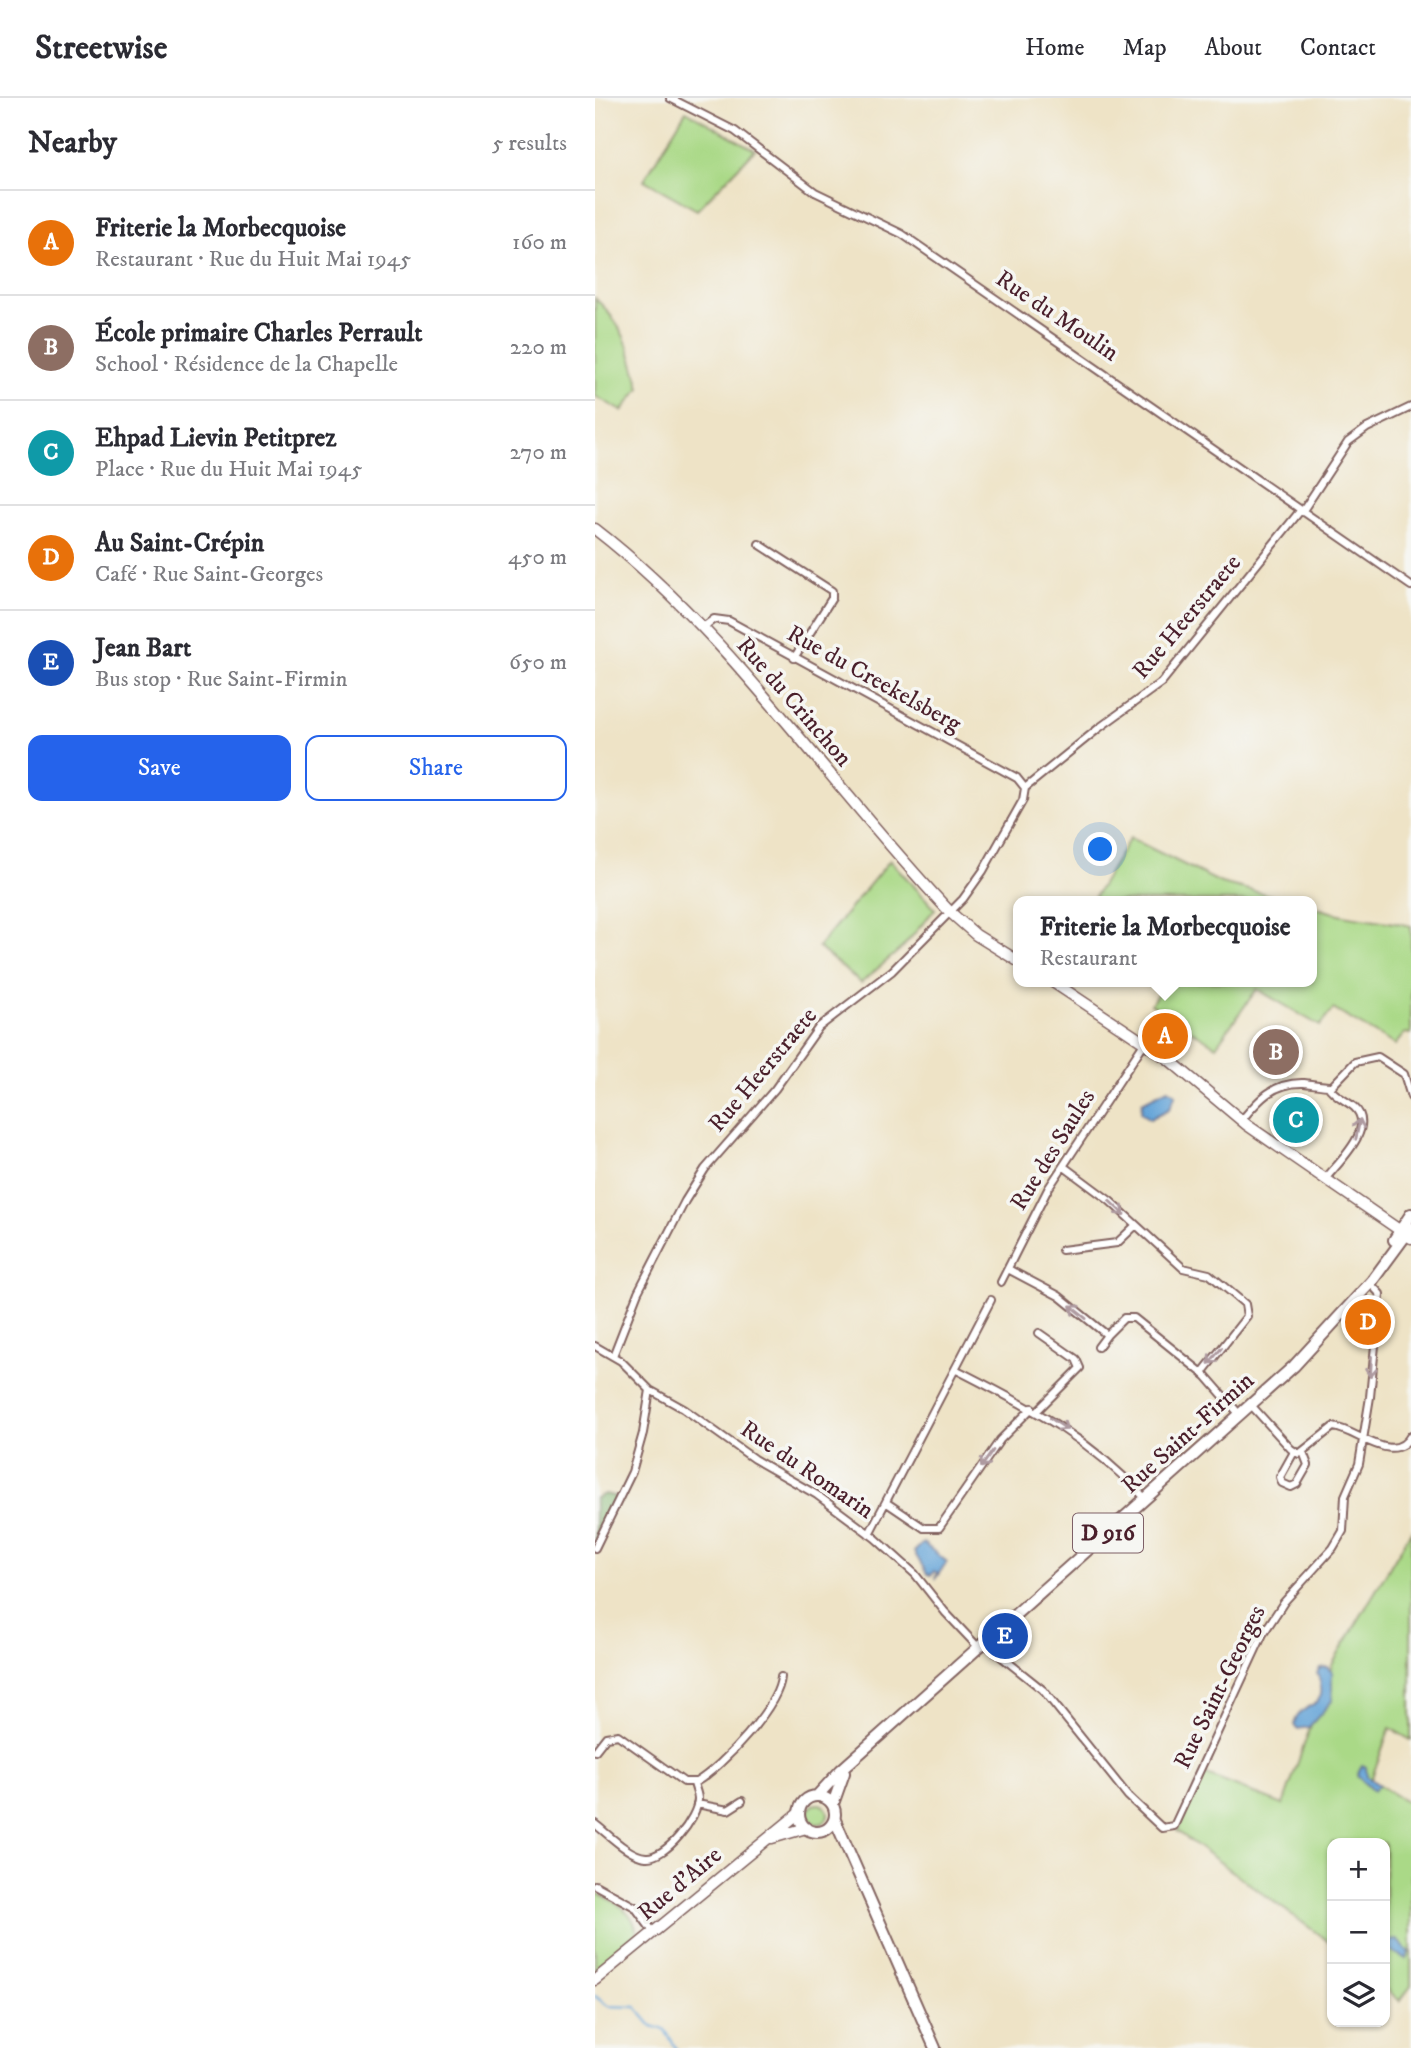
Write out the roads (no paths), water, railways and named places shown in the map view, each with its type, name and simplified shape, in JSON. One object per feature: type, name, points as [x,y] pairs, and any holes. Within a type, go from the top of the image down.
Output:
[{"type":"main road","name":"D 916","points":[[1407,1233],[1411,1214]]},
{"type":"main road","name":"Rue Saint-Firmin","points":[[817,1796],[851,1762],[1307,1353],[1369,1282],[1407,1233]]},
{"type":"main road","name":"Rue Saint-Firmin","points":[[833,1804],[836,1787],[851,1762]]},
{"type":"main road","points":[[851,1861],[836,1844],[820,1832],[806,1828],[799,1813],[806,1800],[817,1796],[833,1804],[835,1820],[851,1861],[935,2048]]},
{"type":"main road","points":[[820,1832],[829,1828],[835,1820]]},
{"type":"street","name":"Rue du Moulin","points":[[670,98],[735,131],[815,192],[902,234],[1411,586]]},
{"type":"street","name":"Rue Heerstraete","points":[[613,1356],[638,1292],[684,1201],[705,1169],[775,1089],[815,1031],[892,971],[950,912],[983,871],[1023,800],[1025,788],[1098,727],[1161,683],[1301,512],[1348,442],[1367,428],[1411,407]]},
{"type":"street","name":"Rue du Crinchon","points":[[595,529],[646,572],[702,628],[950,912],[976,935],[1013,958]]},
{"type":"street","points":[[759,544],[832,591],[832,598],[794,658]]},
{"type":"street","name":"Rue du Creekelsberg","points":[[702,628],[714,619],[725,620],[1017,778],[1025,788]]},
{"type":"street","points":[[1061,987],[1145,1042],[1241,1121],[1407,1233]]},
{"type":"street","name":"Rue des Saules","points":[[1001,1282],[1063,1166],[1145,1042]]},
{"type":"street","points":[[1241,1121],[1261,1097],[1278,1087],[1295,1083],[1328,1086],[1336,1083],[1355,1062],[1378,1058],[1404,1074],[1411,1097]]},
{"type":"street","points":[[1327,1177],[1355,1141],[1360,1123],[1356,1108],[1328,1086]]},
{"type":"street","points":[[1063,1166],[1110,1201],[1183,1268],[1209,1274],[1248,1308],[1246,1318],[1202,1373]]},
{"type":"street","points":[[1062,1250],[1117,1243],[1136,1225]]},
{"type":"street","points":[[1008,1269],[1059,1296],[1107,1335]]},
{"type":"street","name":"Rue Saint-Georges","points":[[981,1646],[1048,1694],[1142,1811],[1162,1828],[1171,1827],[1267,1628],[1284,1602],[1341,1535],[1345,1496],[1359,1464],[1361,1438],[1370,1397],[1380,1296],[1378,1290],[1369,1282]]},
{"type":"street","points":[[869,1534],[991,1300]]},
{"type":"street","points":[[1098,1347],[1124,1318],[1132,1317],[1202,1373],[1240,1415]]},
{"type":"street","points":[[887,1503],[925,1528],[939,1528],[1000,1440],[1080,1368],[1076,1359],[1039,1333]]},
{"type":"street","name":"Rue du Romarin","points":[[595,1346],[613,1356],[650,1390],[684,1409],[754,1459],[817,1495],[869,1534],[920,1579],[945,1612],[981,1646]]},
{"type":"street","points":[[955,1369],[1034,1409],[1097,1453],[1146,1499]]},
{"type":"street","points":[[595,1548],[634,1466],[650,1390]]},
{"type":"street","points":[[1251,1405],[1294,1452],[1303,1452],[1333,1427],[1395,1448],[1403,1445],[1411,1436]]},
{"type":"street","points":[[1294,1452],[1280,1477],[1281,1482],[1289,1487],[1297,1484],[1307,1467],[1303,1452]]},
{"type":"street","points":[[595,1751],[606,1737],[618,1735],[684,1782],[694,1783],[737,1748],[778,1691],[781,1677]]},
{"type":"street","points":[[595,1824],[639,1856],[654,1856],[681,1835],[697,1804],[694,1783]]},
{"type":"street","points":[[697,1804],[728,1810],[742,1801]]},
{"type":"street","name":"Rue d'Aire","points":[[595,1980],[799,1813]]},
{"type":"street","name":"Rue d'Aire","points":[[759,1845],[785,1832],[806,1828]]},
{"type":"street","points":[[595,1885],[635,1907],[654,1933]]},
{"type":"water","points":[[1168,1089],[1176,1094],[1169,1109],[1150,1119],[1141,1112],[1142,1102]]},
{"type":"water","points":[[923,1543],[947,1562],[935,1579],[937,1573],[934,1571],[931,1575],[927,1574],[914,1552]]},
{"type":"water","points":[[1327,1667],[1332,1672],[1332,1701],[1309,1727],[1298,1729],[1294,1725],[1297,1717],[1314,1704],[1321,1694],[1317,1673],[1320,1668]]},
{"type":"water","points":[[1362,1765],[1366,1767],[1367,1777],[1379,1785],[1373,1791],[1357,1776]]},
{"type":"water","points":[[1397,1940],[1409,1952],[1406,1959],[1390,1950],[1390,1941]]},
{"type":"waterway","points":[[595,1996],[608,2006],[636,2007],[652,2026],[665,2030],[676,2048]]},
{"type":"place","name":"Friterie la Morbecquoise","points":[[1165,1036]]},
{"type":"place","name":"École primaire Charles Perrault","points":[[1276,1052]]},
{"type":"place","name":"Ehpad Lievin Petitprez","points":[[1296,1120]]},
{"type":"place","name":"Au Saint-Crépin","points":[[1368,1322]]},
{"type":"place","name":"Jean Bart","points":[[1005,1636]]}]
